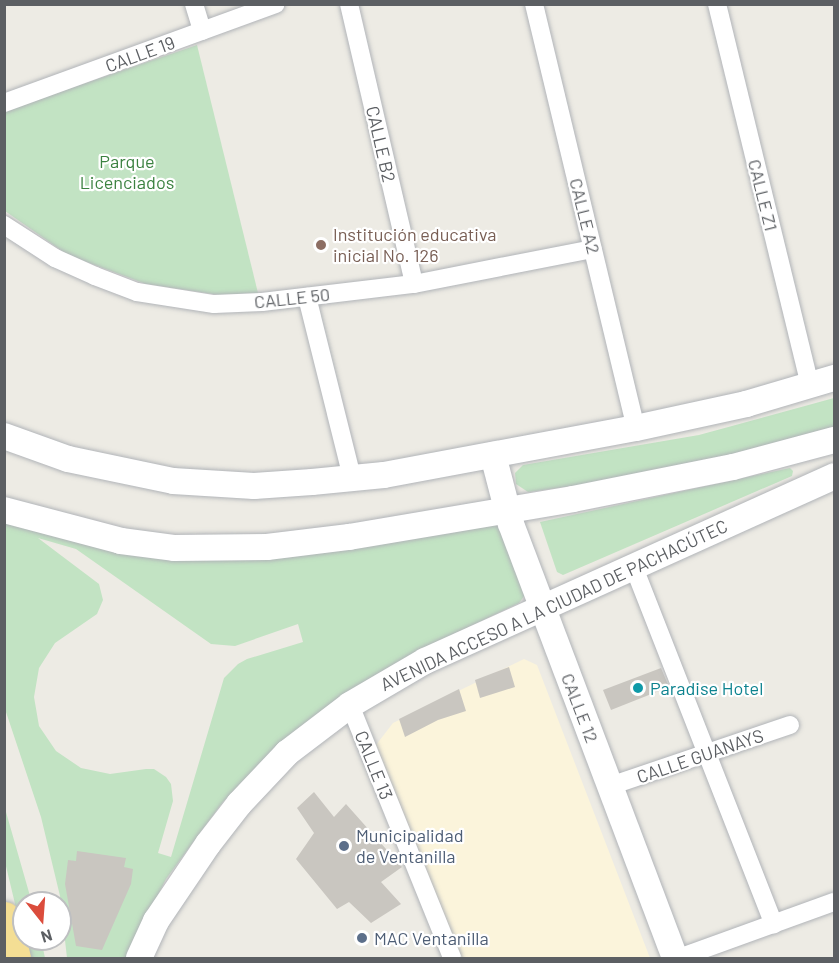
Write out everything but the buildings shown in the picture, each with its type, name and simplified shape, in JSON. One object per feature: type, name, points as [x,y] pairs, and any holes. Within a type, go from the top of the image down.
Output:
[{"type":"highway","points":[[4,918],[14,958]]},
{"type":"main road","points":[[4,436],[68,459],[130,473],[214,485],[278,484],[352,478],[636,428],[746,404],[834,378]]},
{"type":"main road","points":[[4,510],[121,541],[174,548],[229,549],[349,537],[507,511],[733,467],[834,440]]},
{"type":"main road","name":"CALLE 12","points":[[493,455],[507,511],[542,607],[677,958]]},
{"type":"main road","name":"AVENIDA ACCESO A LA CIUDAD DE PACHACÚTEC","points":[[139,958],[156,921],[208,844],[239,804],[287,753],[350,705],[410,669],[633,565],[834,476]]},
{"type":"street","points":[[194,4],[202,31]]},
{"type":"street","name":"CALLE 19","points":[[4,103],[276,4]]},
{"type":"street","name":"CALLE B2","points":[[349,4],[414,284]]},
{"type":"street","name":"CALLE A2","points":[[534,4],[636,428]]},
{"type":"street","name":"CALLE Z1","points":[[717,4],[810,386]]},
{"type":"street","name":"CALLE 50","points":[[4,225],[56,258],[137,292],[214,304],[307,297],[414,284],[593,249]]},
{"type":"street","points":[[307,297],[352,478]]},
{"type":"street","points":[[633,565],[774,924]]},
{"type":"street","name":"CALLE 13","points":[[350,705],[452,958]]},
{"type":"street","name":"CALLE GUANAYS","points":[[610,786],[790,725]]},
{"type":"street","points":[[677,958],[834,902]]},
{"type":"shaded area","points":[[524,659],[537,665],[650,958],[461,958],[376,745],[393,723]]},
{"type":"green space","name":"Parque Licenciados","points":[[197,45],[258,293],[220,295],[146,284],[68,255],[5,211],[4,111]]},
{"type":"green space","points":[[834,398],[834,427],[760,449],[587,484],[528,492],[516,484],[515,473],[523,465],[699,435]]},
{"type":"green space","points":[[790,468],[793,471],[792,476],[563,575],[557,572],[540,522]]},
{"type":"green space","points":[[4,517],[173,557],[499,522],[525,595],[519,603],[423,649],[275,747],[222,803],[166,879],[126,958],[67,958],[66,951],[72,951],[72,891],[59,891],[41,817],[5,709]],"holes":[[[38,538],[76,549],[211,644],[235,646],[298,624],[303,642],[247,659],[238,664],[224,678],[171,857],[158,853],[173,801],[171,784],[166,777],[154,769],[110,774],[81,768],[56,751],[39,726],[34,697],[39,668],[55,643],[97,614],[103,600],[99,584]]]},
{"type":"green space","points":[[4,805],[29,891],[12,891],[5,862]]},
{"type":"green space","points":[[26,951],[44,951],[45,958],[28,958]]},
{"type":"place","name":"Institución educativa inicial No. 126","points":[[321,245]]},
{"type":"place","name":"Paradise Hotel","points":[[638,688]]},
{"type":"place","name":"Municipalidad de Ventanilla","points":[[344,846]]},
{"type":"place","name":"MAC Ventanilla","points":[[362,938]]}]
